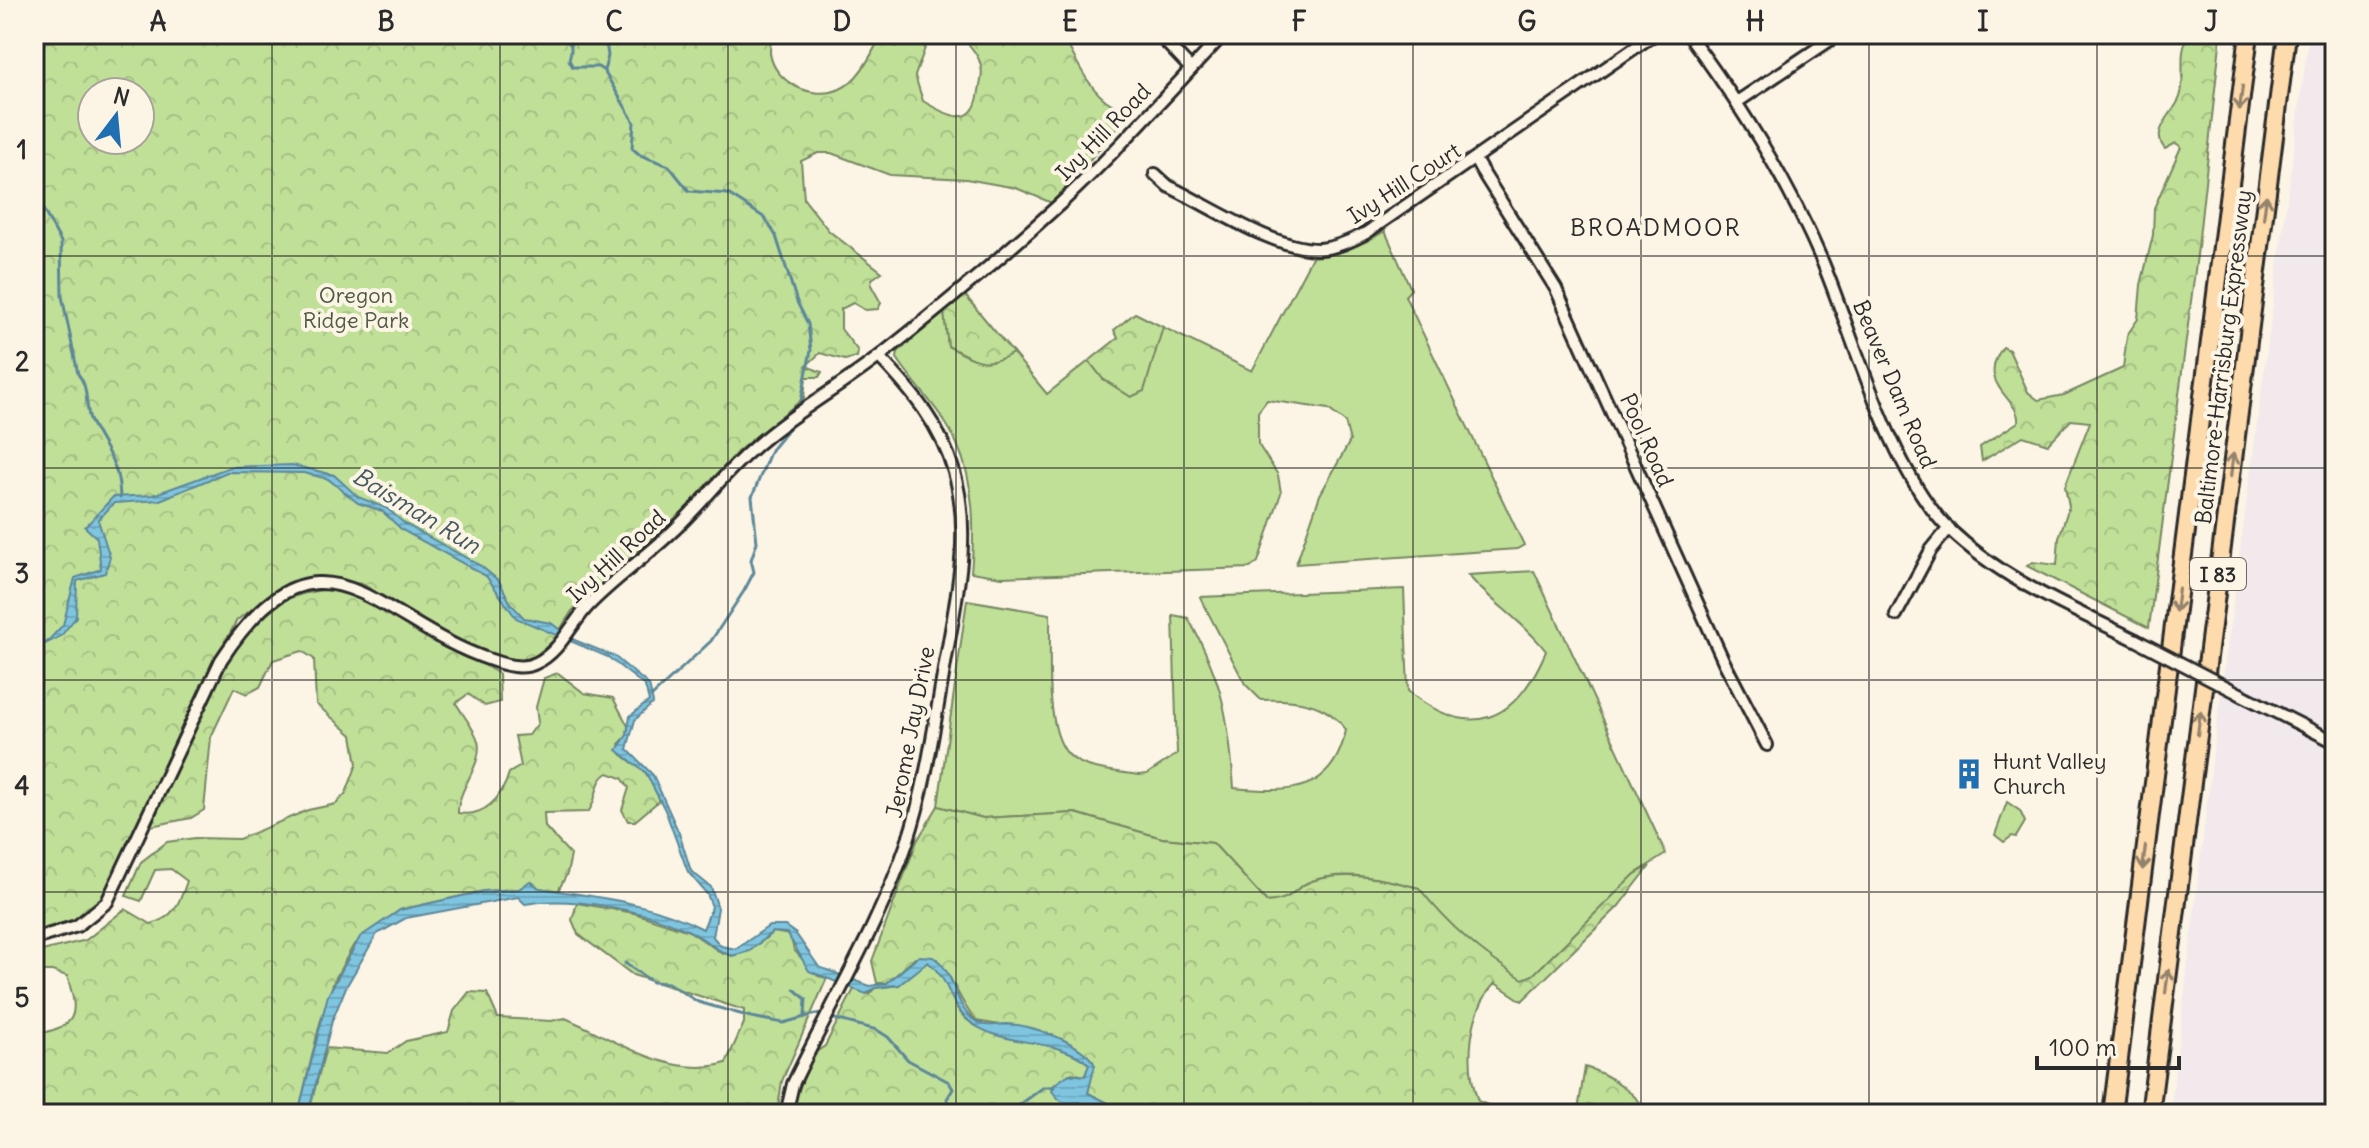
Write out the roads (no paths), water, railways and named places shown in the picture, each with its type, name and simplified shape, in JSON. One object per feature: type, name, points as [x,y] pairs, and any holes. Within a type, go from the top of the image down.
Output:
[{"type":"highway","name":"Baltimore-Harrisburg Expressway","points":[[2112,1114],[2249,34]]},
{"type":"highway","name":"Baltimore-Harrisburg Expressway","points":[[2150,1114],[2287,34]]},
{"type":"street","points":[[1158,34],[1191,69]]},
{"type":"street","name":"Ivy Hill Road","points":[[34,939],[77,926],[107,902],[221,660],[244,624],[278,597],[310,585],[344,584],[381,600],[477,655],[515,666],[535,664],[564,636],[589,605],[673,531],[747,453],[782,423],[879,357],[1060,205],[1224,34]]},
{"type":"street","name":"Ivy Hill Court","points":[[1155,174],[1168,186],[1287,243],[1320,249],[1337,246],[1366,233],[1655,34]]},
{"type":"street","name":"Beaver Dam Road","points":[[1688,34],[1737,102],[1777,170],[1822,260],[1911,479],[1949,528],[1997,568],[2335,742]]},
{"type":"street","points":[[1737,102],[1839,34]]},
{"type":"street","name":"Pool Road","points":[[1475,160],[1537,253],[1562,301],[1724,662],[1767,745]]},
{"type":"street","name":"Jerome Jay Drive","points":[[786,1114],[793,1084],[885,901],[919,802],[963,551],[961,499],[946,448],[921,405],[879,357]]},
{"type":"street","points":[[1896,615],[1931,550],[1949,528]]},
{"type":"water","points":[[292,465],[334,475],[358,497],[388,509],[405,524],[481,566],[499,581],[511,604],[524,618],[551,623],[572,639],[614,656],[649,685],[653,703],[635,720],[627,749],[653,775],[679,833],[691,871],[711,887],[718,908],[713,937],[721,946],[736,949],[769,926],[785,926],[796,934],[819,967],[870,986],[887,983],[919,956],[933,957],[947,972],[969,1016],[985,1025],[1017,1025],[1068,1042],[1095,1065],[1088,1093],[1130,1114],[1100,1114],[1080,1102],[1061,1101],[1052,1091],[1055,1084],[1069,1074],[1085,1076],[1089,1064],[1062,1050],[1001,1037],[973,1024],[958,1009],[942,977],[928,962],[899,985],[875,988],[866,994],[809,971],[787,933],[772,932],[750,951],[732,956],[672,923],[631,911],[586,903],[525,904],[518,897],[406,918],[377,934],[346,987],[332,1021],[308,1114],[298,1114],[328,995],[360,937],[400,910],[484,891],[519,889],[530,881],[539,888],[664,912],[703,929],[712,907],[707,894],[688,872],[665,810],[646,773],[617,750],[627,735],[630,716],[649,701],[645,686],[608,657],[516,618],[486,576],[402,530],[382,511],[358,503],[328,479],[304,473],[227,472],[160,500],[114,503],[98,520],[110,557],[105,573],[77,581],[76,617],[61,636],[45,644],[63,625],[75,578],[101,569],[97,538],[85,527],[113,497],[153,495],[230,467]]},
{"type":"waterway","points":[[551,34],[564,36],[569,42],[569,60],[573,67],[598,67],[604,71],[634,122],[632,148],[640,155],[669,166],[689,191],[728,194],[765,218],[776,236],[797,302],[808,324],[811,350],[801,401]]},
{"type":"waterway","points":[[604,71],[608,56],[605,34]]},
{"type":"waterway","points":[[34,193],[61,242],[62,296],[78,374],[84,385],[91,422],[111,457],[120,498]]},
{"type":"waterway","points":[[651,697],[711,641],[754,572],[751,560],[757,542],[752,497],[771,450],[795,421]]},
{"type":"waterway","name":"Baisman Run","points":[[34,649],[45,643]]},
{"type":"waterway","points":[[625,963],[652,982],[668,983],[698,1002],[751,1017],[783,1023],[816,1014],[877,1030],[888,1037],[908,1060],[949,1082],[953,1089],[947,1099],[951,1109],[976,1114]]},
{"type":"waterway","points":[[794,989],[806,999],[805,1015]]},
{"type":"waterway","points":[[1007,1114],[1044,1087],[1054,1087]]},
{"type":"place","name":"Hunt Valley Church","points":[[1969,774]]},
{"type":"district","name":"BROADMOOR","points":[[1656,227]]},
{"type":"park label","name":"Oregon Ridge Park","points":[[356,308]]}]
